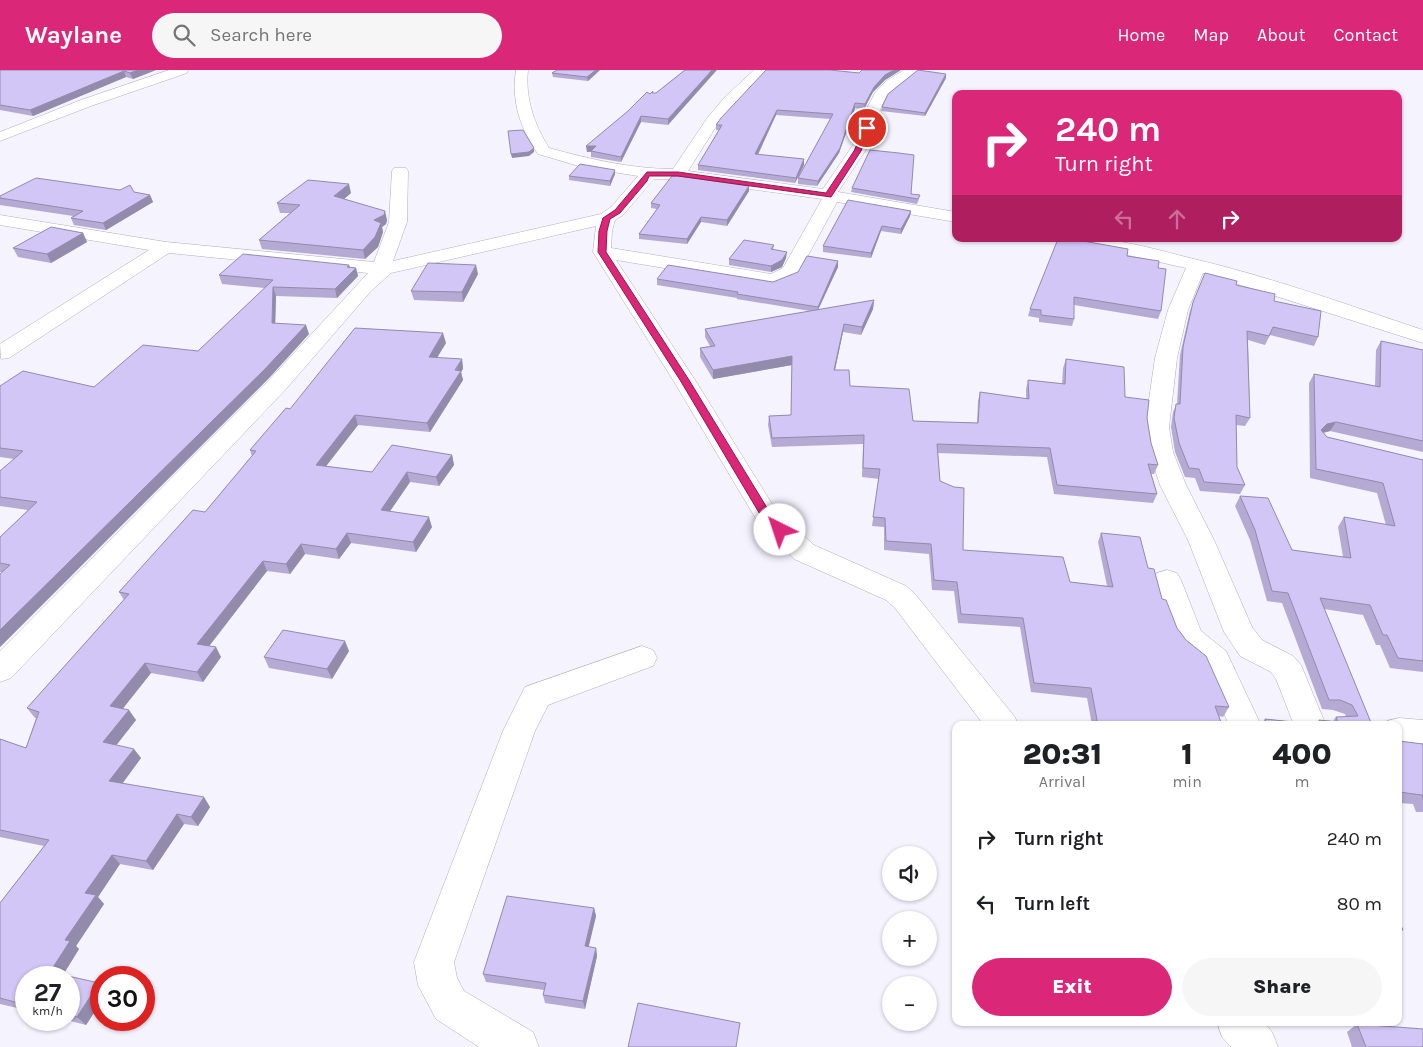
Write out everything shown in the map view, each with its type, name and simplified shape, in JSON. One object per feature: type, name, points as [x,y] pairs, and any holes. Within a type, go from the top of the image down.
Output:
[{"type":"street","points":[[0,137],[86,103],[182,70]]},
{"type":"street","points":[[522,70],[519,86],[527,117],[536,140],[543,151],[565,158],[641,171],[647,174],[678,174],[952,216]]},
{"type":"street","points":[[678,174],[713,120],[730,100],[762,70]]},
{"type":"street","points":[[602,252],[773,280],[790,272],[830,196],[863,142],[871,114],[880,96],[891,84],[913,70]]},
{"type":"street","points":[[0,670],[265,398],[358,293],[391,267],[398,222],[400,171]]},
{"type":"street","points":[[0,220],[166,246],[391,267],[607,218],[617,211],[645,180],[647,174]]},
{"type":"street","points":[[607,218],[603,231],[602,252],[684,380],[768,518],[804,552],[888,589],[905,601],[1000,721]]},
{"type":"street","points":[[1097,242],[1138,249],[1287,291],[1423,337]]},
{"type":"street","points":[[1,352],[166,246]]},
{"type":"street","points":[[1197,265],[1178,310],[1166,358],[1157,427],[1161,452],[1173,486],[1201,540],[1239,632],[1251,648],[1282,664],[1290,674],[1282,721]]},
{"type":"street","points":[[1167,580],[1189,637],[1210,652],[1278,721]]},
{"type":"street","points":[[518,1047],[450,1005],[438,985],[434,962],[519,731],[536,696],[642,658]]},
{"type":"street","points":[[1402,731],[1423,733]]},
{"type":"street","points":[[1240,1026],[1257,1047]]},
{"type":"building","points":[[0,70],[138,70],[130,73],[124,71],[30,110],[0,105]]},
{"type":"building","points":[[557,70],[596,70],[587,77],[552,73]]},
{"type":"building","points":[[685,70],[712,70],[668,119],[641,116],[621,157],[591,151],[596,146],[586,146],[628,111],[647,92],[650,94],[653,91],[652,93],[656,93]]},
{"type":"building","points":[[766,70],[830,70],[859,73],[862,70],[894,70],[885,75],[874,87],[865,104],[855,103],[840,148],[818,181],[798,178],[833,114],[777,110],[755,154],[804,159],[796,178],[698,165],[722,125],[716,125],[721,118]]},
{"type":"building","points":[[918,70],[946,74],[925,113],[882,107],[888,94]]},
{"type":"building","points":[[523,130],[534,148],[529,152],[511,154],[508,131]]},
{"type":"building","points":[[870,150],[914,155],[911,194],[920,195],[918,199],[852,188]]},
{"type":"building","points":[[580,164],[615,170],[610,181],[569,176]]},
{"type":"building","points":[[672,176],[749,186],[727,220],[701,217],[687,239],[639,234],[660,205],[651,203]]},
{"type":"building","points":[[36,178],[120,190],[130,185],[134,192],[150,195],[103,223],[71,218],[83,211],[0,198],[0,196]]},
{"type":"building","points":[[308,180],[349,184],[334,196],[385,211],[384,215],[374,220],[381,223],[375,237],[363,250],[259,240],[300,205],[277,203]]},
{"type":"building","points":[[848,200],[911,211],[901,229],[882,226],[871,253],[823,246]]},
{"type":"building","points":[[51,227],[83,233],[47,254],[13,248]]},
{"type":"building","points":[[744,240],[774,245],[771,249],[787,252],[782,260],[771,266],[729,259]]},
{"type":"building","points":[[1057,242],[1089,242],[1128,249],[1127,256],[1159,261],[1158,268],[1166,269],[1161,311],[1074,297],[1074,319],[1041,315],[1041,310],[1030,309]]},
{"type":"building","points":[[243,254],[349,265],[347,267],[356,268],[335,289],[273,287],[272,323],[306,325],[265,369],[0,630],[0,574],[10,565],[0,563],[0,537],[37,502],[0,497],[0,471],[23,451],[0,448],[0,386],[23,371],[94,387],[143,345],[198,351],[273,280],[219,275]]},
{"type":"building","points":[[807,256],[838,261],[818,307],[657,279],[668,265],[773,282],[798,272]]},
{"type":"building","points":[[428,263],[476,265],[462,292],[411,291]]},
{"type":"building","points":[[1205,273],[1237,281],[1236,285],[1275,294],[1274,301],[1321,311],[1318,337],[1273,327],[1269,336],[1247,331],[1250,418],[1236,415],[1237,467],[1245,485],[1204,482],[1199,469],[1189,468],[1179,443],[1174,418],[1176,404],[1180,404],[1183,347],[1193,302]]},
{"type":"building","points":[[874,300],[862,327],[844,324],[834,370],[849,370],[850,386],[909,389],[913,421],[978,423],[980,392],[1029,399],[1028,380],[1065,384],[1066,359],[1124,367],[1125,397],[1149,400],[1147,418],[1151,443],[1158,465],[1148,464],[1157,494],[1057,485],[1050,448],[937,444],[940,481],[954,487],[964,488],[963,550],[1063,557],[1070,582],[1113,587],[1101,533],[1140,537],[1148,568],[1154,569],[1162,599],[1166,600],[1177,628],[1186,640],[1206,656],[1229,707],[1215,706],[1221,721],[1097,721],[1091,688],[1034,683],[1023,618],[961,614],[957,582],[934,580],[931,544],[886,541],[885,518],[873,517],[880,469],[863,468],[864,435],[772,438],[769,416],[791,415],[792,356],[713,370],[700,348],[715,346],[705,329]]},
{"type":"building","points":[[355,328],[443,333],[429,357],[462,359],[455,370],[461,371],[427,423],[355,415],[316,465],[372,472],[392,445],[452,455],[436,477],[407,472],[381,510],[429,517],[413,542],[347,533],[336,549],[301,544],[286,564],[263,561],[197,644],[216,647],[197,672],[145,663],[110,706],[129,710],[103,742],[134,749],[109,781],[204,797],[191,817],[177,814],[146,861],[112,855],[85,893],[96,895],[65,940],[70,941],[54,966],[15,966],[15,1002],[0,998],[0,903],[49,840],[0,830],[0,739],[26,748],[39,712],[27,708],[129,594],[119,592],[193,510],[205,512],[256,451],[250,450],[286,408],[290,409]]},
{"type":"building","points":[[1381,341],[1423,350],[1423,441],[1336,422],[1327,424],[1321,430],[1327,437],[1423,460],[1423,661],[1398,658],[1387,635],[1383,635],[1370,605],[1320,598],[1370,721],[1338,721],[1336,717],[1358,716],[1352,705],[1340,700],[1329,700],[1288,593],[1272,591],[1255,530],[1240,496],[1268,498],[1292,550],[1351,558],[1344,517],[1395,526],[1383,483],[1316,469],[1314,374],[1380,387]]},
{"type":"building","points":[[283,630],[345,641],[327,669],[264,657]]},
{"type":"building","points":[[1265,719],[1284,721],[1266,721]]},
{"type":"building","points":[[1402,741],[1423,744],[1423,798],[1422,795],[1402,792]]},
{"type":"building","points":[[507,896],[594,908],[585,946],[596,948],[583,1001],[543,995],[546,983],[483,974]]},
{"type":"building","points":[[80,979],[90,981],[90,997],[80,1012]]},
{"type":"building","points":[[638,1003],[740,1023],[736,1047],[628,1047]]},
{"type":"building","points":[[1358,1026],[1423,1029],[1423,1047],[1366,1047]]},
{"type":"route","points":[[780,530],[768,518],[684,380],[602,252],[603,231],[607,218],[617,211],[645,180],[647,174],[678,174],[828,195],[858,151],[867,128]]}]
